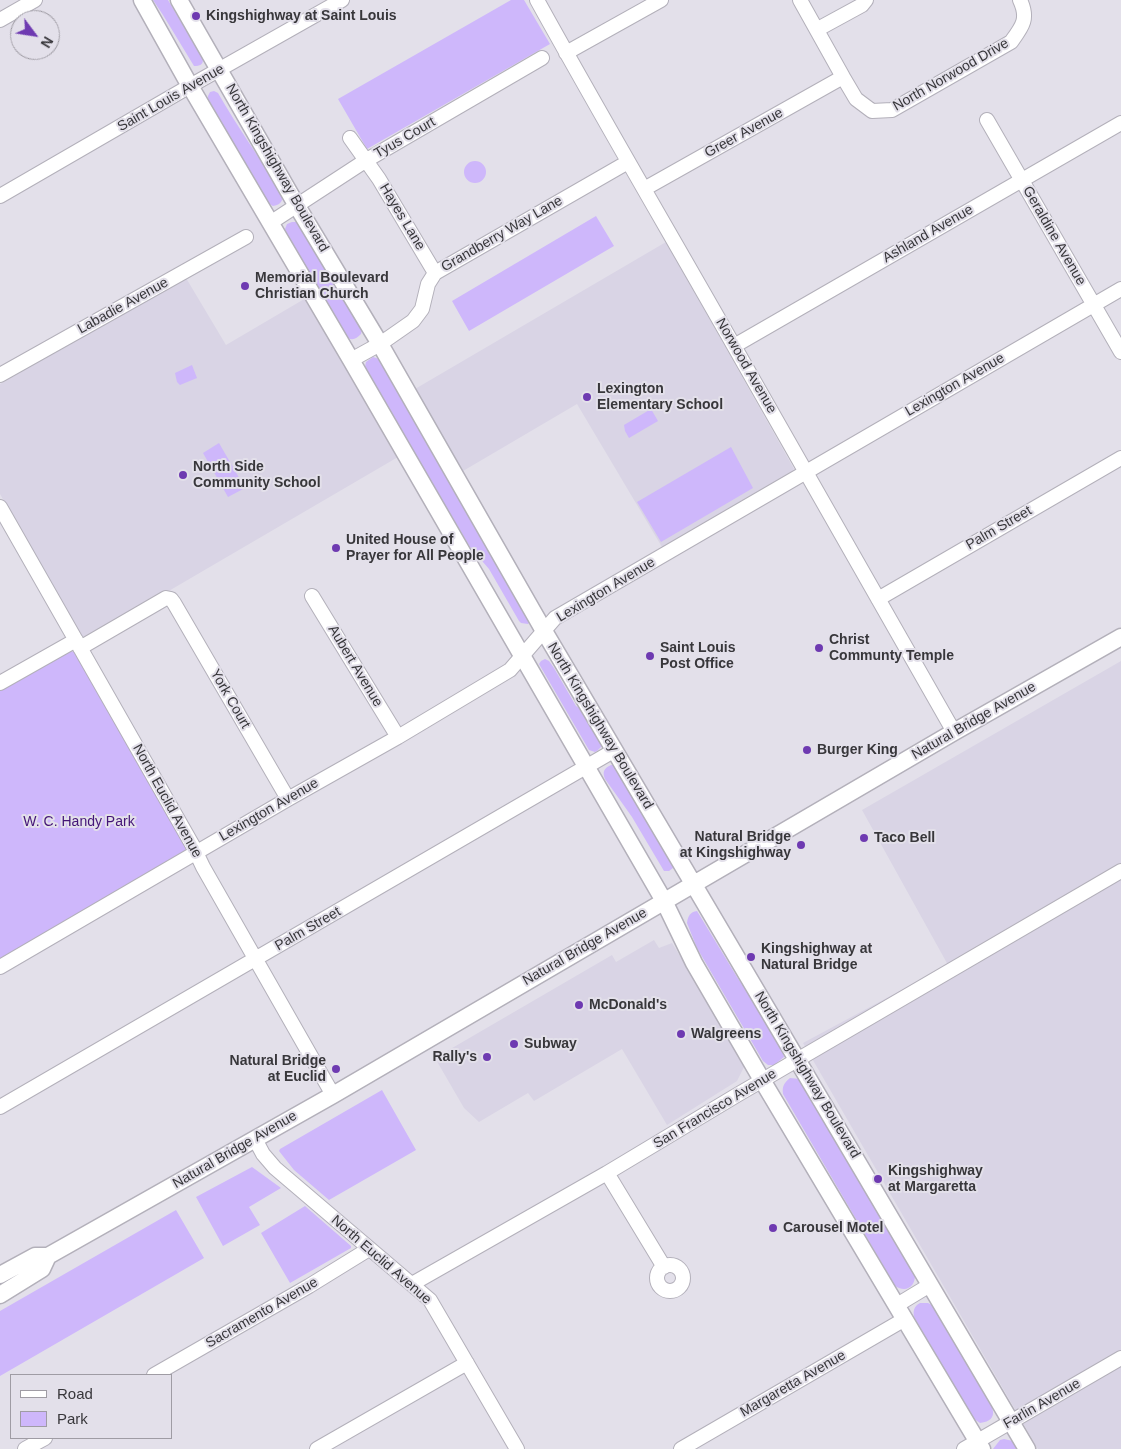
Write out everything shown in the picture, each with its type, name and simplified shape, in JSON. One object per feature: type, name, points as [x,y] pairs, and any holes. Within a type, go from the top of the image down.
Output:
[{"type":"main road","points":[[142,0],[190,86],[588,767],[664,900],[694,963],[901,1312],[974,1446]]},
{"type":"main road","name":"North Kingshighway Boulevard","points":[[179,0],[297,206],[380,344],[544,631],[1027,1449]]},
{"type":"main road","name":"Natural Bridge Avenue","points":[[0,1275],[35,1256],[48,1256],[333,1095],[664,900],[1121,637]]},
{"type":"main road","name":"Natural Bridge Avenue","points":[[0,1295],[42,1269],[48,1256]]},
{"type":"street","points":[[0,20],[35,0]]},
{"type":"street","name":"Saint Louis Avenue","points":[[0,196],[342,0]]},
{"type":"street","name":"Norwood Avenue","points":[[537,0],[954,732]]},
{"type":"street","points":[[566,53],[661,0]]},
{"type":"street","points":[[800,0],[818,29],[843,77]]},
{"type":"street","points":[[818,29],[862,5],[866,0]]},
{"type":"street","name":"North Norwood Drive","points":[[843,77],[856,99],[872,111],[892,110],[1011,42],[1023,26],[1025,10],[1020,0]]},
{"type":"street","name":"Tyus Court","points":[[270,223],[366,161],[542,58]]},
{"type":"street","name":"Greer Avenue","points":[[644,189],[843,77]]},
{"type":"street","name":"Geraldine Avenue","points":[[987,120],[1121,352]]},
{"type":"street","name":"Ashland Avenue","points":[[734,346],[1121,123]]},
{"type":"street","name":"Hayes Lane","points":[[350,138],[379,179],[435,273]]},
{"type":"street","name":"Grandberry Way Lane","points":[[351,360],[380,344],[413,321],[422,308],[428,284],[435,273],[628,162]]},
{"type":"street","name":"Labadie Avenue","points":[[0,375],[246,237]]},
{"type":"street","name":"Lexington Avenue","points":[[0,967],[398,737],[510,670],[555,618],[1121,289]]},
{"type":"street","name":"Palm Street","points":[[878,599],[1121,458]]},
{"type":"street","name":"North Euclid Avenue","points":[[0,507],[333,1095]]},
{"type":"street","name":"Aubert Avenue","points":[[312,596],[398,737]]},
{"type":"street","name":"York Court","points":[[78,644],[166,598],[170,599],[288,799]]},
{"type":"street","points":[[0,683],[78,644]]},
{"type":"street","name":"Palm Street","points":[[0,1107],[615,750]]},
{"type":"street","name":"San Francisco Avenue","points":[[412,1284],[607,1173],[762,1080],[1121,872]]},
{"type":"street","name":"North Euclid Avenue","points":[[255,1138],[275,1168],[430,1300],[518,1449]]},
{"type":"street","points":[[607,1173],[664,1267]]},
{"type":"street","name":"Sacramento Avenue","points":[[156,1374],[309,1286],[369,1249]]},
{"type":"street","name":"Margaretta Avenue","points":[[681,1449],[901,1312],[930,1285]]},
{"type":"street","name":"Farlin Avenue","points":[[974,1446],[1011,1422],[1121,1358]]},
{"type":"street","points":[[317,1449],[467,1363]]},
{"type":"street","points":[[25,1449],[43,1439]]},
{"type":"shaded area","name":"Lexington Elementary School","points":[[666,242],[794,469],[662,547],[577,404],[463,471],[415,389]]},
{"type":"shaded area","name":"North Side Community School","points":[[186,278],[226,345],[306,298],[398,457],[86,638],[80,634],[0,494],[0,384]]},
{"type":"shaded area","points":[[1121,661],[1121,1449],[1038,1449],[803,1043],[948,965],[862,810]]},
{"type":"shaded area","points":[[654,940],[659,948],[672,943],[746,1063],[737,1081],[667,1125],[622,1049],[534,1101],[528,1093],[479,1122],[464,1108],[435,1058],[612,955],[616,962]]},
{"type":"green space","points":[[153,0],[168,0],[203,59],[201,65],[194,66]]},
{"type":"green space","points":[[511,0],[524,0],[550,44],[367,149],[338,99]]},
{"type":"green space","points":[[210,92],[218,93],[283,196],[279,204],[273,206],[269,204],[208,99]]},
{"type":"green space","points":[[475,161],[483,164],[486,172],[483,180],[475,183],[467,180],[464,172],[467,164]]},
{"type":"green space","points":[[596,216],[614,246],[469,331],[452,301]]},
{"type":"green space","points":[[296,222],[299,225],[362,330],[361,334],[356,338],[348,338],[287,234],[285,229],[287,224]]},
{"type":"green space","points":[[373,357],[379,359],[526,612],[530,622],[528,624],[519,621],[489,569],[470,547],[366,371],[366,362]]},
{"type":"green space","points":[[192,365],[197,378],[180,385],[177,382],[175,373]]},
{"type":"green space","points":[[651,409],[658,421],[629,438],[624,425]]},
{"type":"green space","points":[[219,443],[245,488],[228,497],[203,453]]},
{"type":"green space","points":[[731,447],[753,488],[661,542],[637,502]]},
{"type":"green space","name":"W. C. Handy Park","points":[[71,651],[74,652],[186,848],[185,852],[0,960],[0,690]]},
{"type":"green space","points":[[545,659],[554,668],[576,706],[602,740],[601,747],[597,751],[589,750],[539,664]]},
{"type":"green space","points":[[614,765],[674,863],[673,868],[669,871],[664,871],[632,817],[605,779],[604,770]]},
{"type":"green space","points":[[697,911],[783,1050],[784,1057],[774,1065],[768,1065],[763,1061],[697,948],[687,923],[690,915]]},
{"type":"green space","points":[[790,1078],[800,1079],[915,1273],[914,1282],[906,1289],[895,1286],[783,1094],[784,1085]]},
{"type":"green space","points":[[382,1090],[416,1150],[329,1200],[294,1170],[279,1151]]},
{"type":"green space","points":[[252,1167],[281,1188],[249,1207],[260,1225],[223,1246],[196,1197]]},
{"type":"green space","points":[[305,1206],[351,1248],[290,1283],[261,1233]]},
{"type":"green space","points":[[176,1210],[204,1258],[0,1376],[0,1311]]},
{"type":"green space","points":[[920,1303],[932,1305],[985,1393],[992,1407],[993,1416],[991,1419],[980,1423],[974,1419],[915,1319],[914,1310]]},
{"type":"green space","points":[[1000,1440],[1013,1441],[1017,1449],[993,1449]]},
{"type":"place","name":"Kingshighway at Saint Louis","points":[[196,16]]},
{"type":"place","name":"Memorial Boulevard Christian Church","points":[[245,286]]},
{"type":"place","name":"Lexington Elementary School","points":[[587,397]]},
{"type":"place","name":"North Side Community School","points":[[183,475]]},
{"type":"place","name":"United House of Prayer for All People","points":[[336,548]]},
{"type":"place","name":"Christ Communty Temple","points":[[819,648]]},
{"type":"place","name":"Saint Louis Post Office","points":[[650,656]]},
{"type":"place","name":"Burger King","points":[[807,750]]},
{"type":"place","name":"Taco Bell","points":[[864,838]]},
{"type":"place","name":"Natural Bridge at Kingshighway","points":[[801,845]]},
{"type":"place","name":"Kingshighway at Natural Bridge","points":[[751,957]]},
{"type":"place","name":"McDonald's","points":[[579,1005]]},
{"type":"place","name":"Walgreens","points":[[681,1034]]},
{"type":"place","name":"Subway","points":[[514,1044]]},
{"type":"place","name":"Rally's","points":[[487,1057]]},
{"type":"place","name":"Natural Bridge at Euclid","points":[[336,1069]]},
{"type":"place","name":"Kingshighway at Margaretta","points":[[878,1179]]},
{"type":"place","name":"Carousel Motel","points":[[773,1228]]}]
